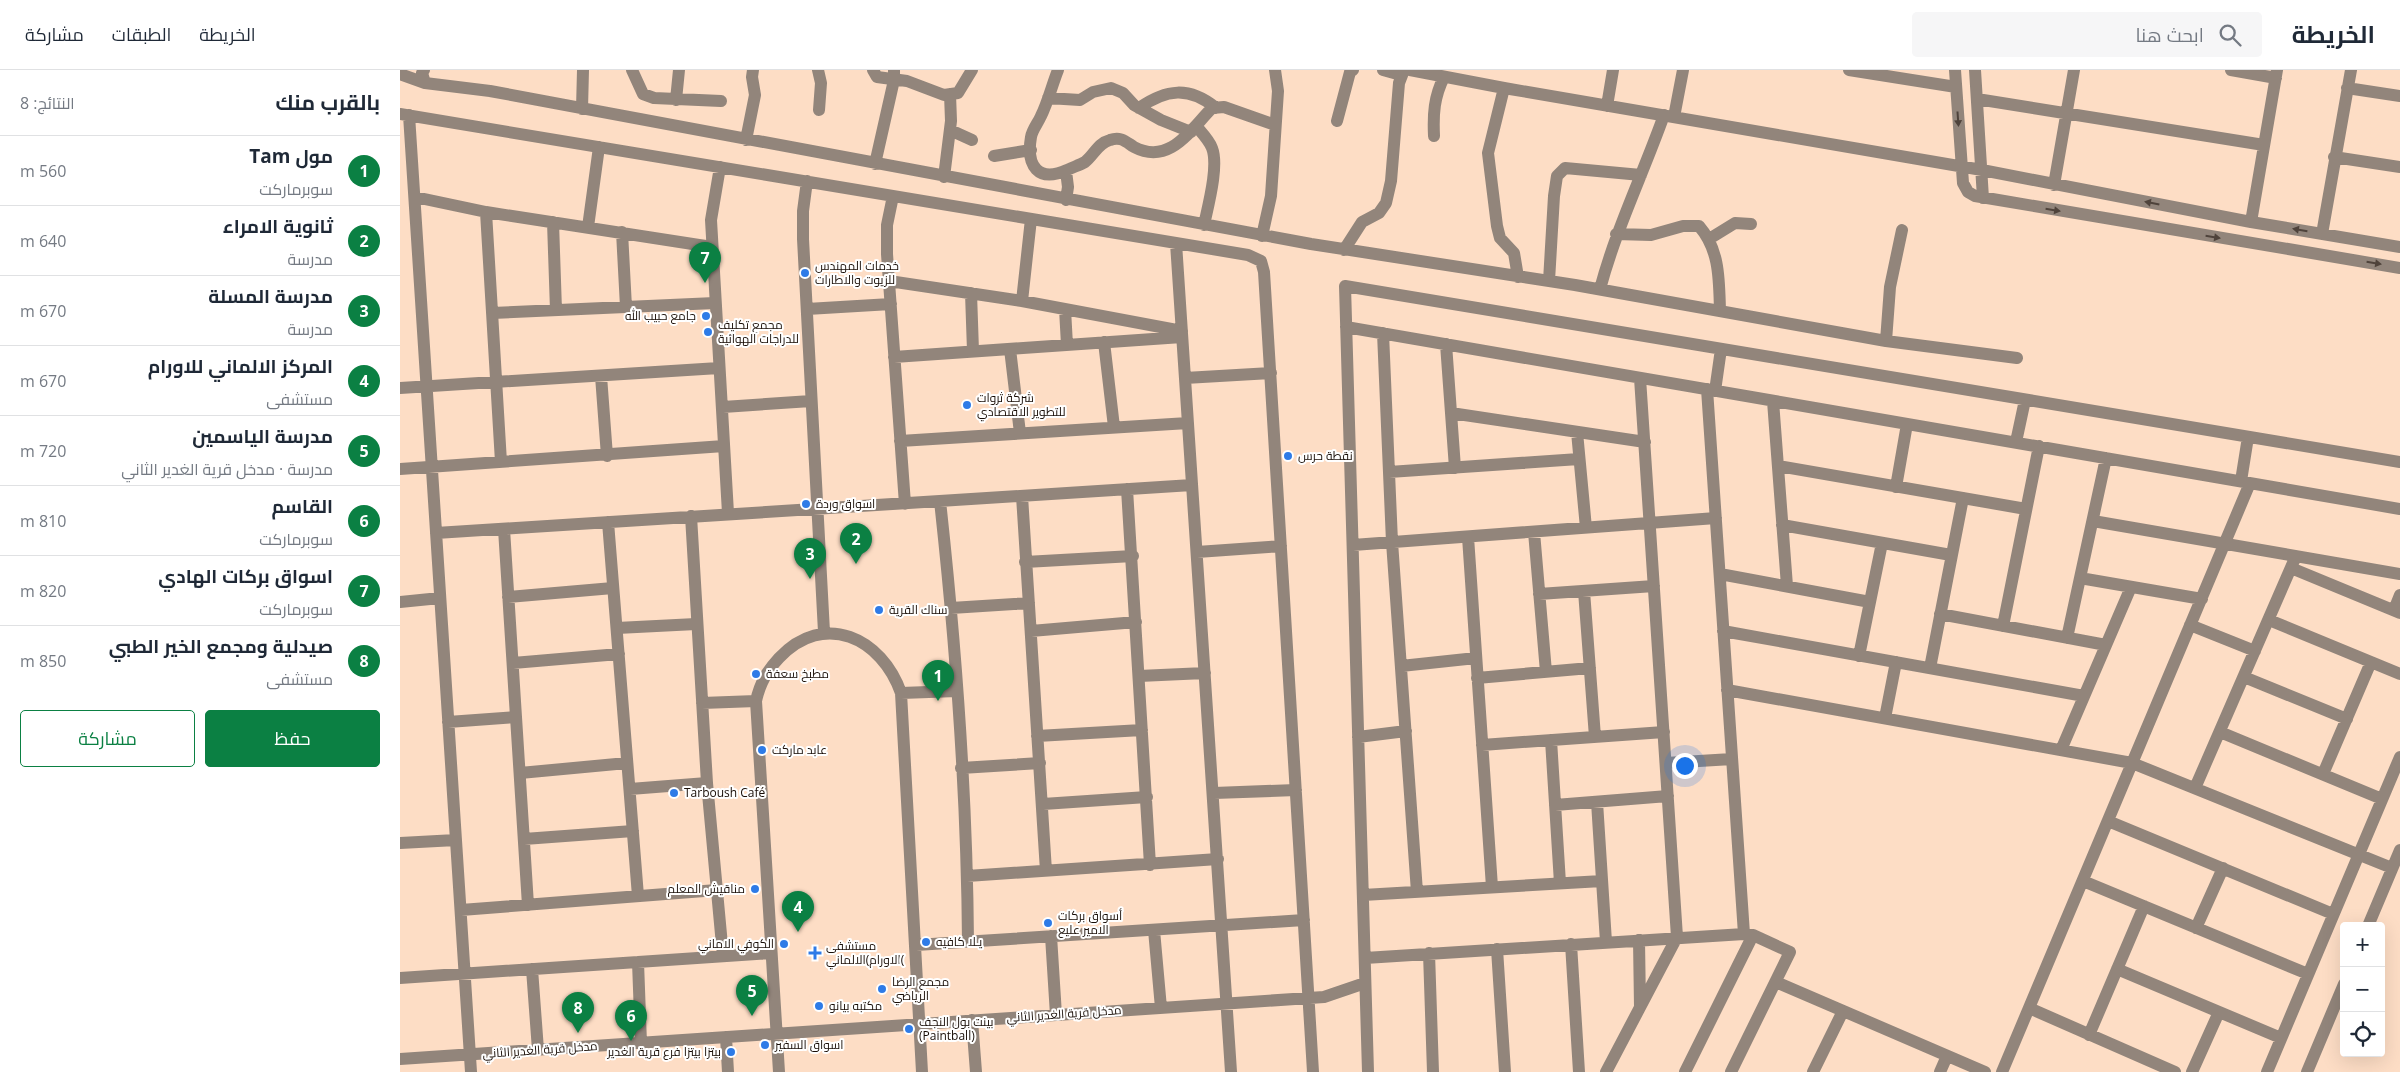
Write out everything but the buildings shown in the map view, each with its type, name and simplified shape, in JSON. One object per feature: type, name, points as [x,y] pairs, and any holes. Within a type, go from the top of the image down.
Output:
[{"type":"street","points":[[424,70],[422,73],[425,83]]},
{"type":"street","points":[[582,109],[584,70]]},
{"type":"street","points":[[632,70],[643,94],[654,98],[721,101]]},
{"type":"street","points":[[676,100],[679,70]]},
{"type":"street","points":[[746,140],[755,95],[752,77],[753,70]]},
{"type":"street","points":[[873,70],[877,77],[894,75],[944,95],[958,93],[972,70]]},
{"type":"street","points":[[1058,70],[1048,98],[1031,135],[1030,150],[1037,172],[1045,176],[1066,171],[1084,162],[1101,144],[1111,139],[1121,139],[1135,147],[1150,151],[1166,150],[1187,137],[1212,108],[1224,107],[1275,125]]},
{"type":"street","points":[[1262,236],[1271,196],[1278,91],[1275,70]]},
{"type":"street","points":[[1337,121],[1346,83],[1350,72],[1353,70]]},
{"type":"street","points":[[1383,70],[1444,77],[1961,166],[2251,222],[2400,247]]},
{"type":"street","points":[[1607,106],[1613,70]]},
{"type":"street","points":[[1600,289],[1616,234],[1669,116],[1683,70]]},
{"type":"street","points":[[1849,70],[1956,87]]},
{"type":"street","points":[[1955,70],[1961,166],[1963,183],[1968,192],[1983,198],[2400,268]]},
{"type":"street","points":[[1975,70],[1983,198]]},
{"type":"street","points":[[2054,185],[2074,70]]},
{"type":"street","points":[[2231,70],[2277,74],[2251,222]]},
{"type":"street","points":[[2322,234],[2350,70]]},
{"type":"street","points":[[819,110],[821,72]]},
{"type":"street","points":[[1344,250],[1362,222],[1379,213],[1386,203],[1391,181],[1398,83],[1405,72]]},
{"type":"street","points":[[400,74],[425,83],[490,91],[1262,236],[1600,289],[1886,340],[2017,358]]},
{"type":"street","points":[[875,164],[894,75]]},
{"type":"street","points":[[1434,136],[1433,110],[1436,92],[1444,77]]},
{"type":"street","points":[[1048,98],[1080,100],[1093,92],[1111,88],[1122,93],[1139,108],[1161,120],[1194,129],[1212,148],[1213,156],[1210,201],[1204,225]]},
{"type":"street","points":[[1504,88],[1488,152],[1497,226],[1500,238],[1514,253],[1518,277]]},
{"type":"street","points":[[2347,88],[2400,96]]},
{"type":"street","points":[[1139,108],[1154,98],[1183,92],[1204,98],[1216,108]]},
{"type":"street","points":[[944,177],[950,130],[950,94]]},
{"type":"street","points":[[1977,99],[2264,145]]},
{"type":"street","points":[[471,1072],[415,197],[405,114],[1248,255],[1261,261],[1264,272],[1313,1072]]},
{"type":"street","points":[[950,130],[972,140]]},
{"type":"street","points":[[588,227],[599,147]]},
{"type":"street","points":[[994,156],[1030,150]]},
{"type":"street","points":[[2334,157],[2400,167]]},
{"type":"street","points":[[720,167],[713,201],[712,247],[728,513]]},
{"type":"street","points":[[1549,281],[1557,176],[1565,168],[1641,175]]},
{"type":"street","points":[[1066,171],[1068,187],[1066,200]]},
{"type":"street","points":[[807,181],[803,220],[824,632]]},
{"type":"street","points":[[893,196],[887,226],[889,281],[905,504]]},
{"type":"street","points":[[415,197],[486,212],[712,247]]},
{"type":"street","points":[[486,212],[501,462]]},
{"type":"street","points":[[1022,301],[1030,219]]},
{"type":"street","points":[[553,222],[556,310]]},
{"type":"street","points":[[1709,239],[1735,223],[1751,224]]},
{"type":"street","points":[[1616,234],[1651,235],[1684,226],[1699,226],[1709,239],[1718,269],[1720,311]]},
{"type":"street","points":[[1886,340],[1890,287],[1902,230]]},
{"type":"street","points":[[622,232],[626,307]]},
{"type":"street","points":[[1176,243],[1223,926],[1231,1072]]},
{"type":"street","points":[[889,281],[1022,301],[1182,334]]},
{"type":"street","points":[[1368,1072],[1345,286],[2400,462]]},
{"type":"street","points":[[971,293],[973,351]]},
{"type":"street","points":[[492,313],[715,303]]},
{"type":"street","points":[[807,309],[891,304]]},
{"type":"street","points":[[1065,310],[1067,345]]},
{"type":"street","points":[[1346,327],[2400,508]]},
{"type":"street","points":[[1383,333],[1392,542],[1417,892]]},
{"type":"street","points":[[894,357],[1067,345],[1182,334]]},
{"type":"street","points":[[1104,342],[1114,427]]},
{"type":"street","points":[[1446,344],[1456,468]]},
{"type":"street","points":[[1010,349],[1020,433]]},
{"type":"street","points":[[1685,1072],[1748,934],[1732,759],[1716,518],[1711,390],[1721,349]]},
{"type":"street","points":[[400,388],[719,368]]},
{"type":"street","points":[[1185,378],[1270,373]]},
{"type":"street","points":[[601,376],[607,456]]},
{"type":"street","points":[[1606,1072],[1677,937],[1640,378]]},
{"type":"street","points":[[2016,442],[2026,400]]},
{"type":"street","points":[[1774,401],[1786,586]]},
{"type":"street","points":[[723,407],[811,402]]},
{"type":"street","points":[[1451,413],[1644,442]]},
{"type":"street","points":[[900,441],[1188,422]]},
{"type":"street","points":[[1896,486],[1907,424]]},
{"type":"street","points":[[1577,432],[1586,528]]},
{"type":"street","points":[[2002,1072],[2225,544],[2246,482],[2248,437]]},
{"type":"street","points":[[400,469],[607,456],[724,446]]},
{"type":"street","points":[[2003,626],[2039,446]]},
{"type":"street","points":[[2066,638],[2106,458]]},
{"type":"street","points":[[1389,472],[1579,459]]},
{"type":"street","points":[[1778,466],[2026,509]]},
{"type":"street","points":[[436,533],[1192,485]]},
{"type":"street","points":[[1128,489],[1150,865]]},
{"type":"street","points":[[1022,496],[1046,871]]},
{"type":"street","points":[[1930,668],[1963,498]]},
{"type":"street","points":[[940,501],[957,691],[968,876],[968,942]]},
{"type":"street","points":[[691,516],[707,783],[723,956]]},
{"type":"street","points":[[1353,545],[1716,518]]},
{"type":"street","points":[[2092,521],[2225,544],[2294,562],[2400,574]]},
{"type":"street","points":[[608,522],[638,896]]},
{"type":"street","points":[[1782,525],[1951,555]]},
{"type":"street","points":[[504,529],[528,905]]},
{"type":"street","points":[[1534,532],[1546,672]]},
{"type":"street","points":[[1468,536],[1492,887]]},
{"type":"street","points":[[1860,656],[1882,542]]},
{"type":"street","points":[[1197,552],[1281,546]]},
{"type":"street","points":[[1025,562],[1132,556]]},
{"type":"street","points":[[2294,562],[2397,612],[2400,595]]},
{"type":"street","points":[[2195,788],[2294,562]]},
{"type":"street","points":[[1720,574],[1870,602]]},
{"type":"street","points":[[2080,578],[2202,600]]},
{"type":"street","points":[[1539,594],[1654,586]]},
{"type":"street","points":[[2061,750],[2130,587]]},
{"type":"street","points":[[508,597],[614,588]]},
{"type":"street","points":[[1584,591],[1595,737]]},
{"type":"street","points":[[400,602],[440,598]]},
{"type":"street","points":[[951,608],[1029,603]]},
{"type":"street","points":[[1940,614],[2106,645]]},
{"type":"street","points":[[2269,620],[2400,674]]},
{"type":"street","points":[[1031,631],[1136,622]]},
{"type":"street","points":[[617,628],[696,624]]},
{"type":"street","points":[[2190,626],[2255,651]]},
{"type":"street","points":[[1724,631],[2084,696]]},
{"type":"street","points":[[779,1072],[756,701],[759,687],[765,675],[787,650],[813,634],[824,632],[847,637],[862,643],[878,655],[889,668],[901,693],[922,1072]]},
{"type":"street","points":[[513,663],[619,654]]},
{"type":"street","points":[[1401,666],[1476,658]]},
{"type":"street","points":[[1885,718],[1896,662]]},
{"type":"street","points":[[2323,774],[2371,662]]},
{"type":"street","points":[[1477,678],[1590,668]]},
{"type":"street","points":[[1139,676],[1205,673]]},
{"type":"street","points":[[2244,677],[2347,719]]},
{"type":"street","points":[[1727,690],[2132,763],[2392,868]]},
{"type":"street","points":[[901,693],[957,691]]},
{"type":"street","points":[[702,703],[756,701]]},
{"type":"street","points":[[448,722],[516,717]]},
{"type":"street","points":[[1038,736],[1142,730]]},
{"type":"street","points":[[1358,737],[1406,731]]},
{"type":"street","points":[[1482,745],[1664,732]]},
{"type":"street","points":[[2220,732],[2382,799]]},
{"type":"street","points":[[1552,740],[1560,883]]},
{"type":"street","points":[[2267,1072],[2400,757]]},
{"type":"street","points":[[1666,763],[1732,759]]},
{"type":"street","points":[[520,773],[628,763]]},
{"type":"street","points":[[961,768],[1040,763]]},
{"type":"street","points":[[630,789],[707,783]]},
{"type":"street","points":[[1214,793],[1296,790]]},
{"type":"street","points":[[1555,805],[1668,796]]},
{"type":"street","points":[[1043,804],[1147,797]]},
{"type":"street","points":[[1597,802],[1606,942]]},
{"type":"street","points":[[2108,821],[2334,914]]},
{"type":"street","points":[[524,839],[633,831]]},
{"type":"street","points":[[400,843],[456,840]]},
{"type":"street","points":[[2370,922],[2400,850]]},
{"type":"street","points":[[968,876],[1218,859]]},
{"type":"street","points":[[2196,928],[2223,868]]},
{"type":"street","points":[[1363,895],[1602,880]]},
{"type":"street","points":[[2082,881],[2308,974]]},
{"type":"street","points":[[460,910],[717,890]]},
{"type":"street","points":[[2089,1034],[2144,906]]},
{"type":"street","points":[[916,945],[1304,920]]},
{"type":"street","points":[[1154,930],[1161,1008]]},
{"type":"street","points":[[1365,958],[1748,934],[1790,952],[1731,1072]]},
{"type":"street","points":[[1050,936],[1056,1015]]},
{"type":"street","points":[[1639,940],[1640,1010]]},
{"type":"street","points":[[1571,944],[1579,1072]]},
{"type":"street","points":[[1497,949],[1505,1072]]},
{"type":"street","points":[[400,978],[771,953]]},
{"type":"street","points":[[1429,953],[1433,1072]]},
{"type":"street","points":[[638,962],[641,1043]]},
{"type":"street","points":[[532,969],[538,1050]]},
{"type":"street","points":[[2117,969],[2281,1038]]},
{"type":"street","name":"مدخل قرية الغدير الثاني","points":[[400,1059],[1324,997],[1365,982]]},
{"type":"street","points":[[1776,982],[1985,1072]]},
{"type":"street","points":[[2307,1072],[2340,994]]},
{"type":"street","points":[[2029,1008],[2175,1072]]},
{"type":"street","points":[[1813,1072],[1843,1011]]},
{"type":"street","points":[[2192,1072],[2219,1012]]},
{"type":"street","points":[[972,1020],[976,1072]]},
{"type":"street","points":[[726,1037],[728,1072]]},
{"type":"street","points":[[1940,1072],[1947,1056]]},
{"type":"place","name":"خدمات المهندس للزيوت والاطارات","points":[[805,273]]},
{"type":"place","name":"اسواق بركات الهادي","points":[[705,283]]},
{"type":"place","name":"جامع حبيب الله","points":[[706,316]]},
{"type":"place","name":"مجمع تكليف للدراجات الهوائية","points":[[708,332]]},
{"type":"place","name":"شركة ثروات للتطوير الاقتصادي","points":[[967,405]]},
{"type":"place","name":"نقطة حرس","points":[[1288,456]]},
{"type":"place","name":"اسواق وردة","points":[[806,504]]},
{"type":"place","name":"ثانوية الامراء","points":[[856,564]]},
{"type":"place","name":"مدرسة المسلة","points":[[810,579]]},
{"type":"place","name":"سناك القرية","points":[[879,610]]},
{"type":"place","name":"مطبخ سعفة","points":[[756,674]]},
{"type":"place","name":"مول Tam","points":[[938,701]]},
{"type":"place","name":"عابد ماركت","points":[[762,750]]},
{"type":"place","name":"Tarboush Café","points":[[674,793]]},
{"type":"place","name":"مناقيش المعلم","points":[[755,889]]},
{"type":"place","name":"أسواق بركات الامير عليع","points":[[1048,923]]},
{"type":"place","name":"المركز الالماني للاورام","points":[[798,932]]},
{"type":"place","name":"يـلا كافيه","points":[[926,942]]},
{"type":"place","name":"الكوفي الاماني","points":[[784,944]]},
{"type":"place","name":"مستشفى الاورام)الالماني(","points":[[815,953]]},
{"type":"place","name":"مجمع الرضا الرياضي","points":[[882,989]]},
{"type":"place","name":"مكتبه بيانو","points":[[819,1006]]},
{"type":"place","name":"مدرسة الياسمين","points":[[752,1016]]},
{"type":"place","name":"بينت بول النجف (Paintball)","points":[[909,1029]]},
{"type":"place","name":"صيدلية ومجمع الخير الطبي","points":[[578,1033]]},
{"type":"place","name":"القاسم","points":[[631,1041]]},
{"type":"place","name":"اسواق السفير","points":[[765,1045]]},
{"type":"place","name":"بيتزا بيتزا فرع قرية الغدير","points":[[731,1052]]}]
